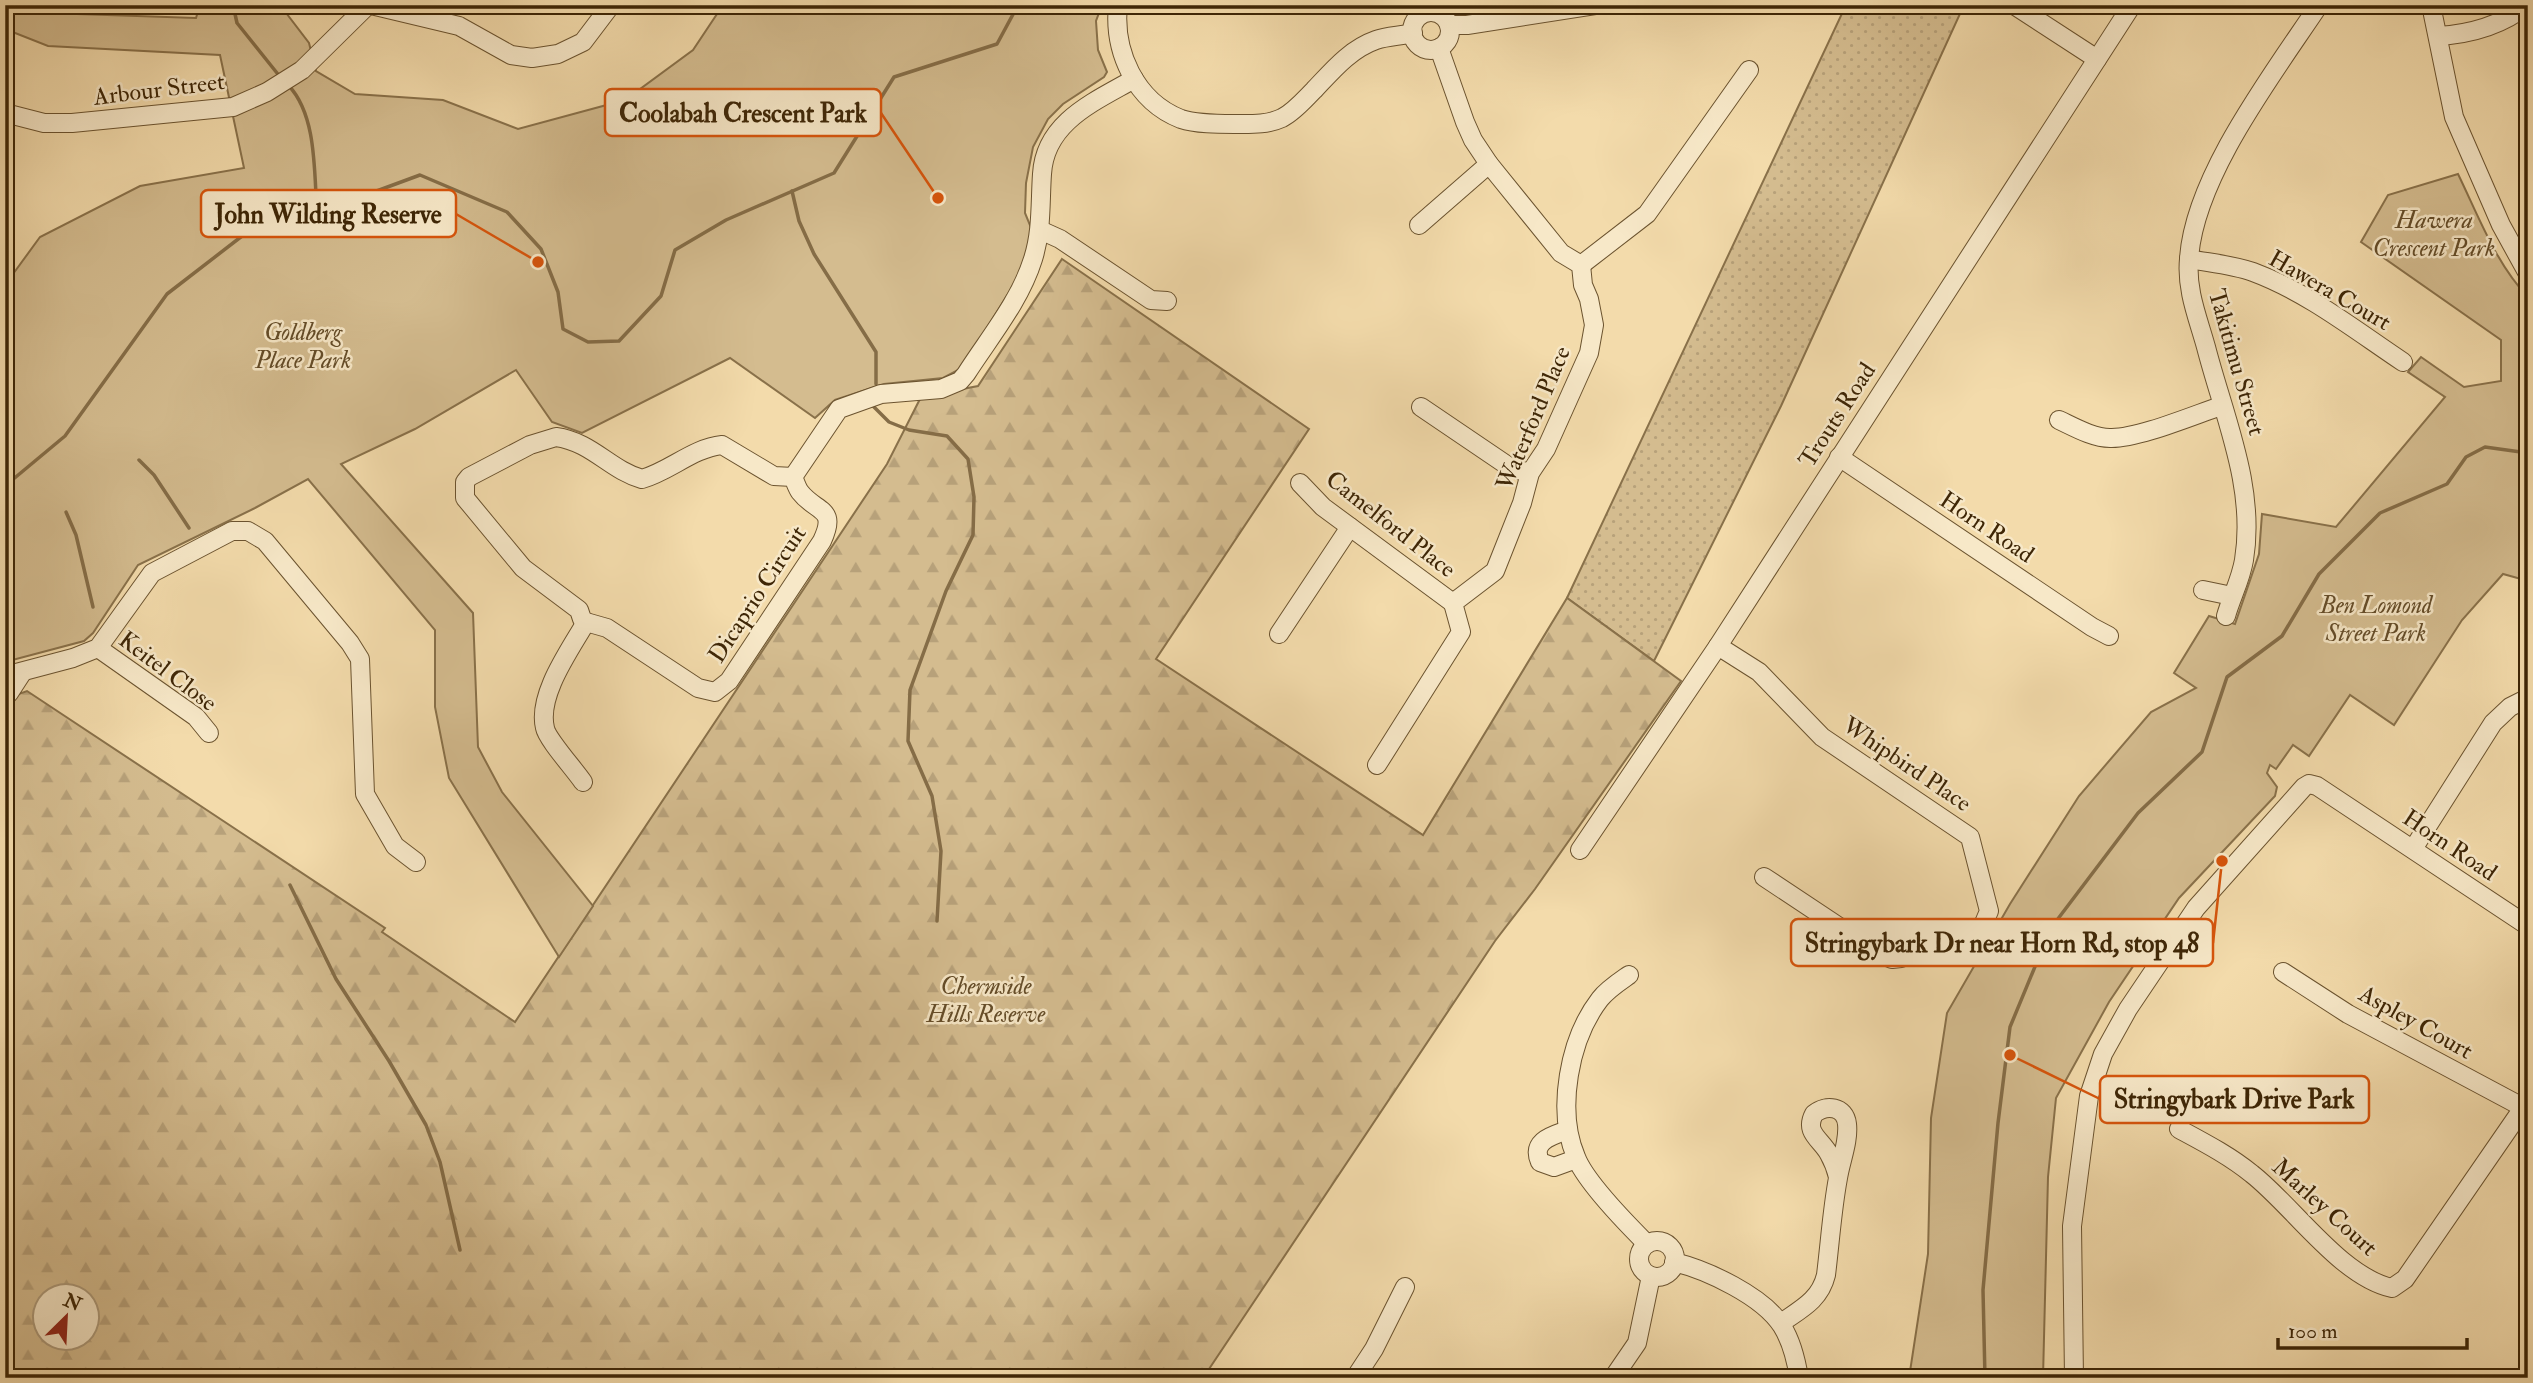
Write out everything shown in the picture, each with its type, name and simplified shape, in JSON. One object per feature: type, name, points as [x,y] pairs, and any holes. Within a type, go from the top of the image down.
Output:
[{"type":"street","points":[[370,5],[459,26],[511,55],[532,58],[558,54],[583,42],[611,5]]},
{"type":"street","name":"Arbour Street","points":[[5,113],[44,123],[72,124],[233,107],[268,92],[302,70],[370,5]]},
{"type":"street","points":[[1118,5],[1118,42],[1134,79],[1156,104],[1189,121],[1265,124],[1282,118],[1296,108],[1341,61],[1358,49],[1377,40],[1413,33]]},
{"type":"street","points":[[1449,25],[1467,25],[1595,5]]},
{"type":"street","points":[[2014,5],[2097,59]]},
{"type":"street","name":"Trouts Road","points":[[1580,850],[1717,646],[2132,5]]},
{"type":"street","name":"Takitimu Street","points":[[2226,616],[2244,562],[2246,499],[2242,471],[2189,291],[2189,259],[2196,214],[2215,172],[2238,129],[2319,5]]},
{"type":"street","points":[[2431,5],[2454,117],[2501,225],[2528,274]]},
{"type":"street","points":[[2438,36],[2477,31],[2501,22],[2528,5]]},
{"type":"street","points":[[1428,9],[1442,16],[1449,25],[1449,36],[1439,48],[1422,47],[1413,33],[1415,21],[1428,9]]},
{"type":"street","points":[[1439,48],[1473,140],[1489,164],[1561,253],[1581,265],[1647,214],[1749,70]]},
{"type":"street","points":[[793,477],[839,409],[881,394],[941,389],[960,381],[1024,283],[1040,230],[1042,170],[1051,141],[1073,114],[1134,79]]},
{"type":"street","points":[[1419,225],[1489,164]]},
{"type":"street","points":[[1040,230],[1060,239],[1151,300],[1167,300]]},
{"type":"street","name":"Hawera Court","points":[[2189,259],[2250,271],[2279,283],[2403,362]]},
{"type":"street","name":"Waterford Place","points":[[1453,603],[1495,571],[1522,503],[1530,473],[1546,449],[1589,353],[1594,325],[1583,285],[1581,265]]},
{"type":"street","points":[[2059,420],[2092,434],[2110,438],[2130,435],[2221,406]]},
{"type":"street","points":[[1421,407],[1511,468],[1530,473]]},
{"type":"street","name":"Dicaprio Circuit","points":[[556,437],[578,442],[642,479],[702,450],[722,445],[774,476],[793,477],[799,492],[827,517],[829,526],[822,541],[745,658],[723,688],[715,692],[698,688],[607,628],[586,622],[579,610],[523,568],[472,509],[465,498],[464,489],[469,477],[530,445],[556,437]]},
{"type":"street","name":"Horn Road","points":[[1839,457],[2109,636]]},
{"type":"street","name":"Camelford Place","points":[[1300,483],[1323,507],[1453,603]]},
{"type":"street","points":[[1279,634],[1350,527]]},
{"type":"street","points":[[5,695],[9,693],[14,674],[98,648],[152,573],[232,531],[256,534],[265,541],[350,643],[360,659],[365,794],[395,846],[416,862]]},
{"type":"street","points":[[2203,590],[2232,596]]},
{"type":"street","points":[[1377,765],[1461,632],[1453,603]]},
{"type":"street","points":[[583,782],[545,730],[544,708],[551,684],[586,622]]},
{"type":"street","name":"Whipbird Place","points":[[1717,646],[1759,672],[1822,737],[1970,837],[1989,911],[1984,923],[1975,933],[1892,959],[1764,877]]},
{"type":"street","name":"Keitel Close","points":[[98,648],[196,717],[209,733]]},
{"type":"street","points":[[2413,849],[2494,723],[2510,707],[2528,698]]},
{"type":"street","name":"Horn Road","points":[[2074,1378],[2072,1226],[2090,1096],[2103,1054],[2128,1009],[2196,908],[2309,784],[2317,786],[2528,926]]},
{"type":"street","name":"Aspley Court","points":[[2283,972],[2348,1014],[2525,1109]]},
{"type":"street","points":[[1629,975],[1600,1000],[1581,1036],[1567,1085],[1568,1130],[1576,1159],[1627,1224],[1647,1244]]},
{"type":"street","name":"Marley Court","points":[[2179,1129],[2222,1152],[2254,1175],[2331,1251],[2368,1279],[2392,1288],[2405,1279],[2525,1109]]},
{"type":"street","points":[[1568,1130],[1548,1136],[1542,1141],[1538,1146],[1538,1156],[1541,1162],[1554,1167],[1576,1159]]},
{"type":"street","points":[[1780,1323],[1814,1300],[1823,1286],[1838,1177]]},
{"type":"street","points":[[1664,1243],[1672,1251],[1674,1262],[1668,1272],[1651,1276],[1643,1270],[1639,1261],[1640,1251],[1647,1244],[1664,1243]]},
{"type":"street","points":[[1674,1262],[1700,1269],[1724,1281],[1751,1298],[1780,1323],[1793,1346],[1799,1378]]},
{"type":"street","points":[[1613,1378],[1637,1343],[1651,1276]]},
{"type":"street","points":[[1355,1378],[1374,1349],[1405,1287]]},
{"type":"green space","name":"Goldberg Place Park","points":[[5,5],[31,5],[47,13],[196,18],[200,5],[280,5],[309,43],[316,71],[355,94],[443,100],[518,129],[625,100],[693,50],[723,5],[1102,5],[1096,21],[1098,50],[1107,72],[1104,77],[1063,104],[1048,119],[1033,147],[1026,183],[1025,213],[1032,230],[1026,265],[962,368],[943,378],[884,384],[835,400],[815,418],[730,358],[582,433],[552,422],[516,370],[415,429],[341,464],[473,613],[478,747],[502,792],[593,906],[559,957],[449,778],[435,707],[435,630],[308,479],[138,565],[93,633],[84,641],[5,662],[5,285],[40,237],[140,186],[244,168],[220,55],[48,46],[5,29]]},
{"type":"green space","points":[[1846,5],[1964,5],[1781,406],[1654,661],[1567,598]]},
{"type":"green space","points":[[2458,174],[2506,270],[2528,297],[2528,581],[2503,574],[2462,620],[2394,725],[2350,695],[2309,756],[2293,745],[2276,769],[2270,765],[2267,773],[2277,787],[2275,796],[2179,898],[2109,1002],[2056,1098],[2048,1177],[2043,1378],[1909,1378],[1928,1254],[1931,1118],[1947,1013],[2010,904],[2079,796],[2151,712],[2196,688],[2174,673],[2209,616],[2235,624],[2259,554],[2262,514],[2336,527],[2445,397],[2408,372],[2421,357],[2464,387],[2501,381],[2501,340],[2361,242],[2388,195]]},
{"type":"green space","name":"Chermside Hills Reserve","points":[[1062,259],[1309,429],[1156,659],[1423,835],[1567,598],[1681,681],[1535,889],[1495,941],[1203,1378],[5,1378],[5,699],[27,691],[385,928],[382,932],[515,1022],[887,464],[921,397],[978,386]]},
{"type":"waterway","points":[[233,5],[237,23],[281,78]]},
{"type":"waterway","points":[[5,486],[65,436],[167,294],[246,233],[317,213],[420,175],[507,212],[541,249],[558,292],[563,329],[588,342],[619,341],[661,296],[675,250],[726,220],[834,173],[894,77],[997,44],[1018,5]]},
{"type":"waterway","points":[[289,86],[305,113],[309,129],[317,212]]},
{"type":"waterway","points":[[792,191],[799,221],[814,254],[876,352],[876,384]]},
{"type":"waterway","points":[[873,406],[889,422],[909,430],[947,436],[968,459],[974,497],[973,535],[946,591],[910,690],[908,741],[932,796],[941,851],[937,921]]},
{"type":"waterway","points":[[1985,1378],[1983,1290],[1998,1123],[2010,1027],[2051,928],[2138,813],[2202,752],[2227,677],[2282,636],[2319,574],[2380,513],[2447,484],[2466,457],[2485,447],[2528,453]]},
{"type":"waterway","points":[[139,460],[154,475],[189,528]]},
{"type":"waterway","points":[[66,512],[76,535],[93,607]]},
{"type":"waterway","points":[[290,885],[336,979],[426,1125],[440,1162],[460,1250]]},
{"type":"place","name":"Coolabah Crescent Park","points":[[938,198]]},
{"type":"place","name":"John Wilding Reserve","points":[[538,262]]},
{"type":"place","name":"Stringybark Dr near Horn Rd, stop 48","points":[[2222,861]]},
{"type":"place","name":"Stringybark Drive Park","points":[[2010,1055]]},
{"type":"park label","name":"Hawera Crescent Park","points":[[2434,234]]},
{"type":"park label","name":"Ben Lomond Street Park","points":[[2376,619]]}]
